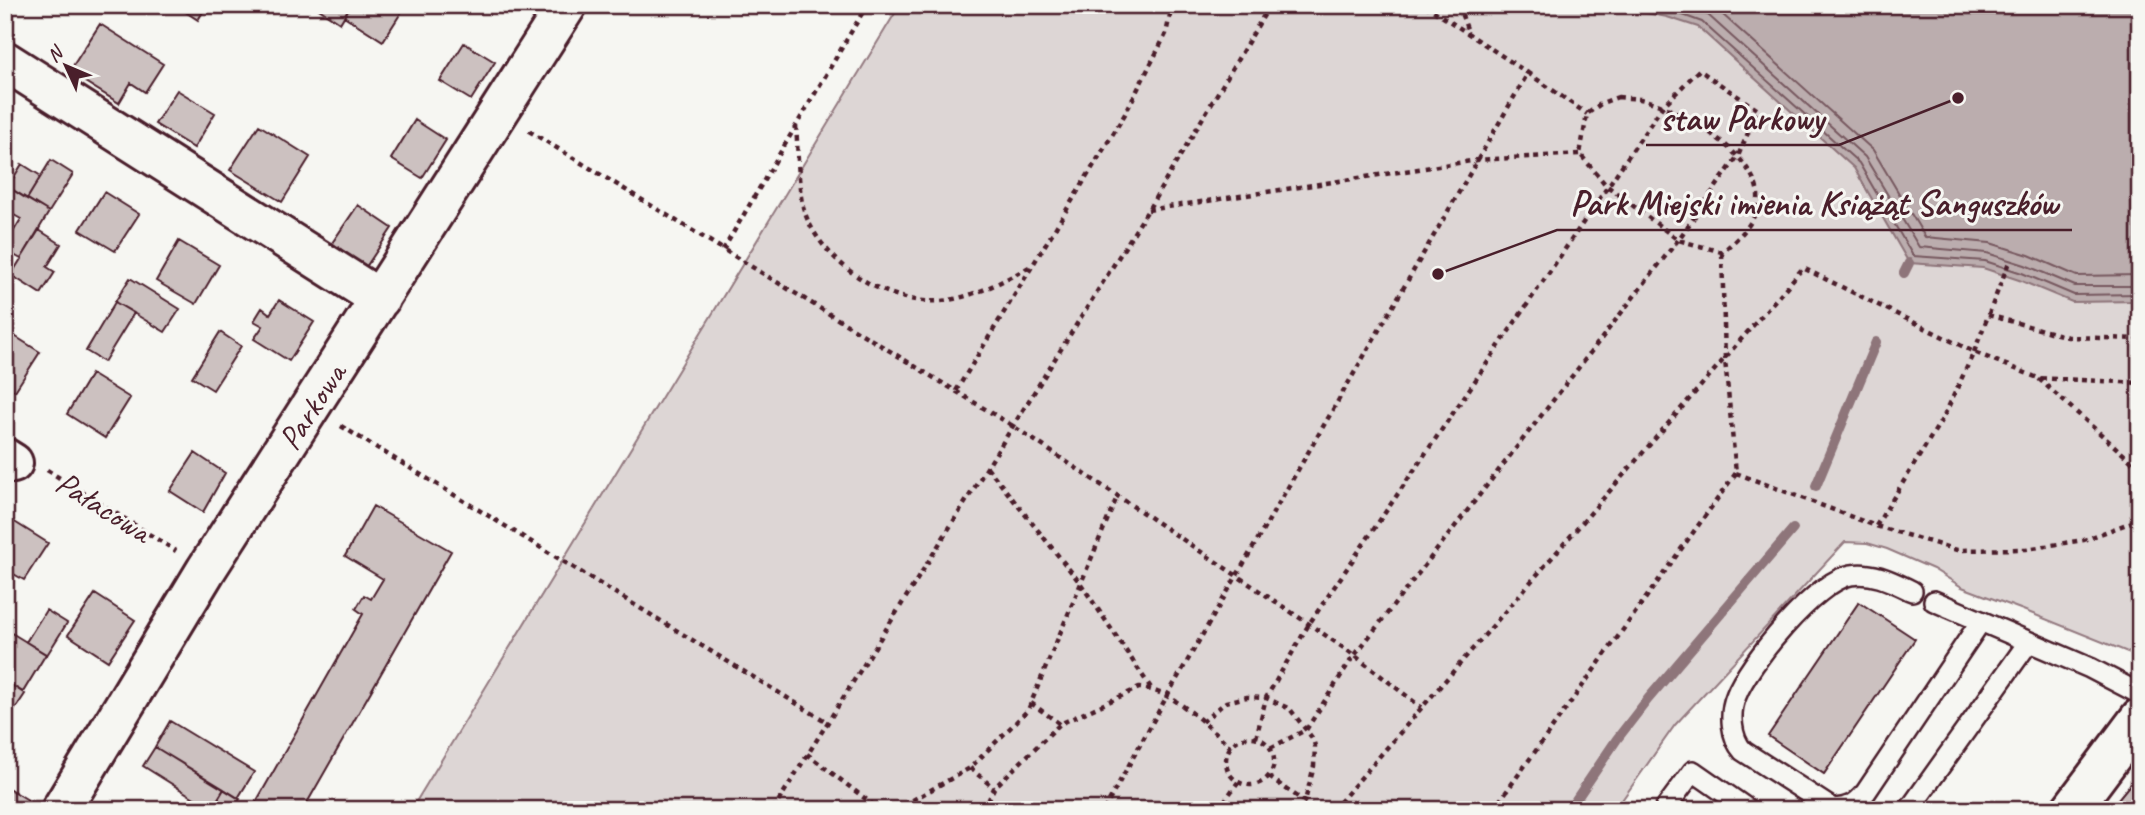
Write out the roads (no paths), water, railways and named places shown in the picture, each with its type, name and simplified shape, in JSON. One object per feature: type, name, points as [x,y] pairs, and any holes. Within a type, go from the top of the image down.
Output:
[{"type":"street","name":"Parkowa","points":[[61,810],[206,570],[498,113],[550,11]]},
{"type":"street","points":[[5,61],[380,299]]},
{"type":"street","points":[[2071,810],[2140,718]]},
{"type":"lane","points":[[1912,591],[1886,579],[1866,574],[1850,575],[1830,583],[1814,594],[1745,677],[1735,698],[1732,720],[1736,744],[1833,809],[1848,808],[1857,803],[1866,792],[1980,621]]},
{"type":"lane","points":[[1934,601],[2090,668],[2140,694]]},
{"type":"lane","points":[[1909,810],[2028,643]]},
{"type":"lane","points":[[1664,810],[1693,771],[1749,810]]},
{"type":"water","points":[[1605,5],[2140,5],[2140,301],[2072,302],[1983,268],[1909,263],[1854,168],[1698,27],[1667,17]]},
{"type":"waterway","points":[[1904,273],[1909,263]]},
{"type":"waterway","points":[[1816,486],[1876,342]]},
{"type":"waterway","points":[[1569,810],[1648,699],[1793,529]]},
{"type":"place","name":"staw Parkowy","points":[[1958,98]]},
{"type":"place","name":"Park Miejski imienia Książąt Sanguszków","points":[[1438,274]]}]
